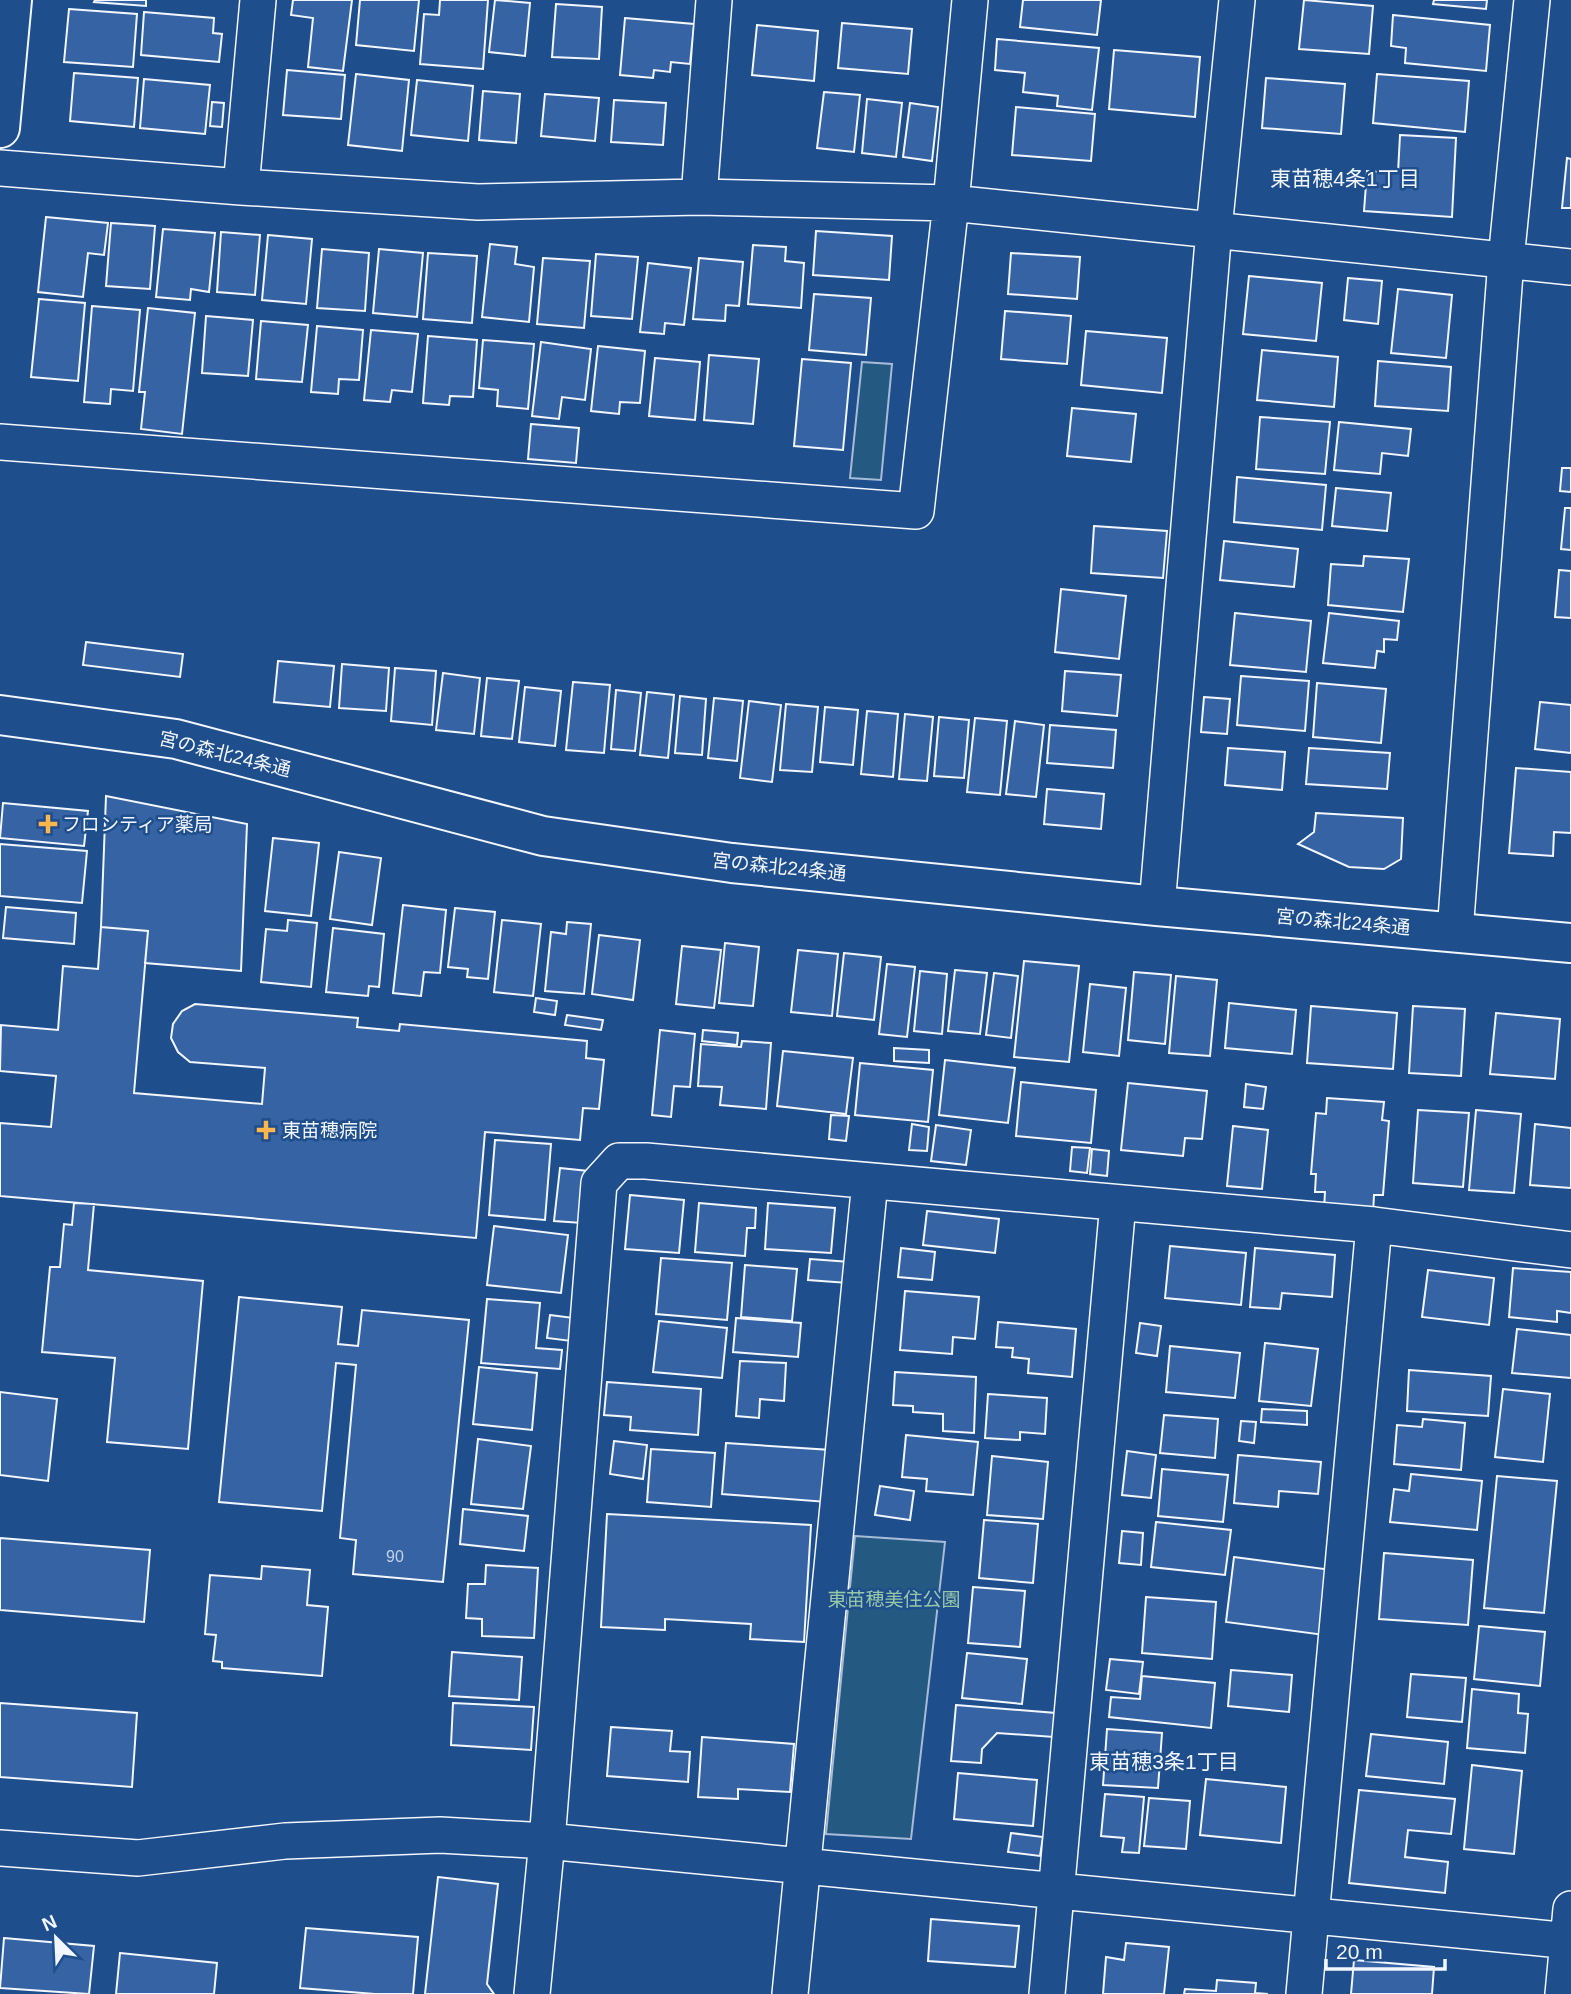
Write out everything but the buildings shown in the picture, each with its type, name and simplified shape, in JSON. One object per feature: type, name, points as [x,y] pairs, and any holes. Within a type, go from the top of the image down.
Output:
[{"type":"street","points":[[0,128],[12,0]]},
{"type":"street","points":[[241,187],[258,0]]},
{"type":"street","points":[[699,197],[714,0]]},
{"type":"street","points":[[0,442],[916,510],[951,203],[970,0]]},
{"type":"street","points":[[1157,906],[1214,229],[1237,0]]},
{"type":"street","points":[[1455,932],[1506,260],[1532,0]]},
{"type":"street","points":[[0,168],[478,202],[699,197],[951,203],[1571,267]]},
{"type":"street","name":"宮の森北24条通","points":[[0,715],[176,739],[544,836],[732,863],[1157,906],[1571,943]]},
{"type":"street","points":[[532,1994],[547,1841],[599,1182],[619,1161],[646,1161],[1374,1224],[1571,1250]]},
{"type":"street","points":[[790,1994],[870,1181]]},
{"type":"street","points":[[1047,1994],[1118,1203]]},
{"type":"street","points":[[1304,1994],[1374,1224]]},
{"type":"street","points":[[0,1848],[138,1858],[285,1841],[440,1835],[547,1841],[1312,1917],[1570,1930],[1563,1994]]},
{"type":"green space","points":[[862,362],[892,364],[881,480],[850,478]]},
{"type":"green space","name":"東苗穂美住公園","points":[[855,1536],[945,1542],[911,1839],[826,1834]]},
{"type":"place","name":"フロンティア薬局","points":[[48,824]]},
{"type":"place","name":"東苗穂病院","points":[[266,1130]]},
{"type":"district","name":"東苗穂4条1丁目","points":[[1345,178]]},
{"type":"district","name":"東苗穂3条1丁目","points":[[1164,1761]]}]
